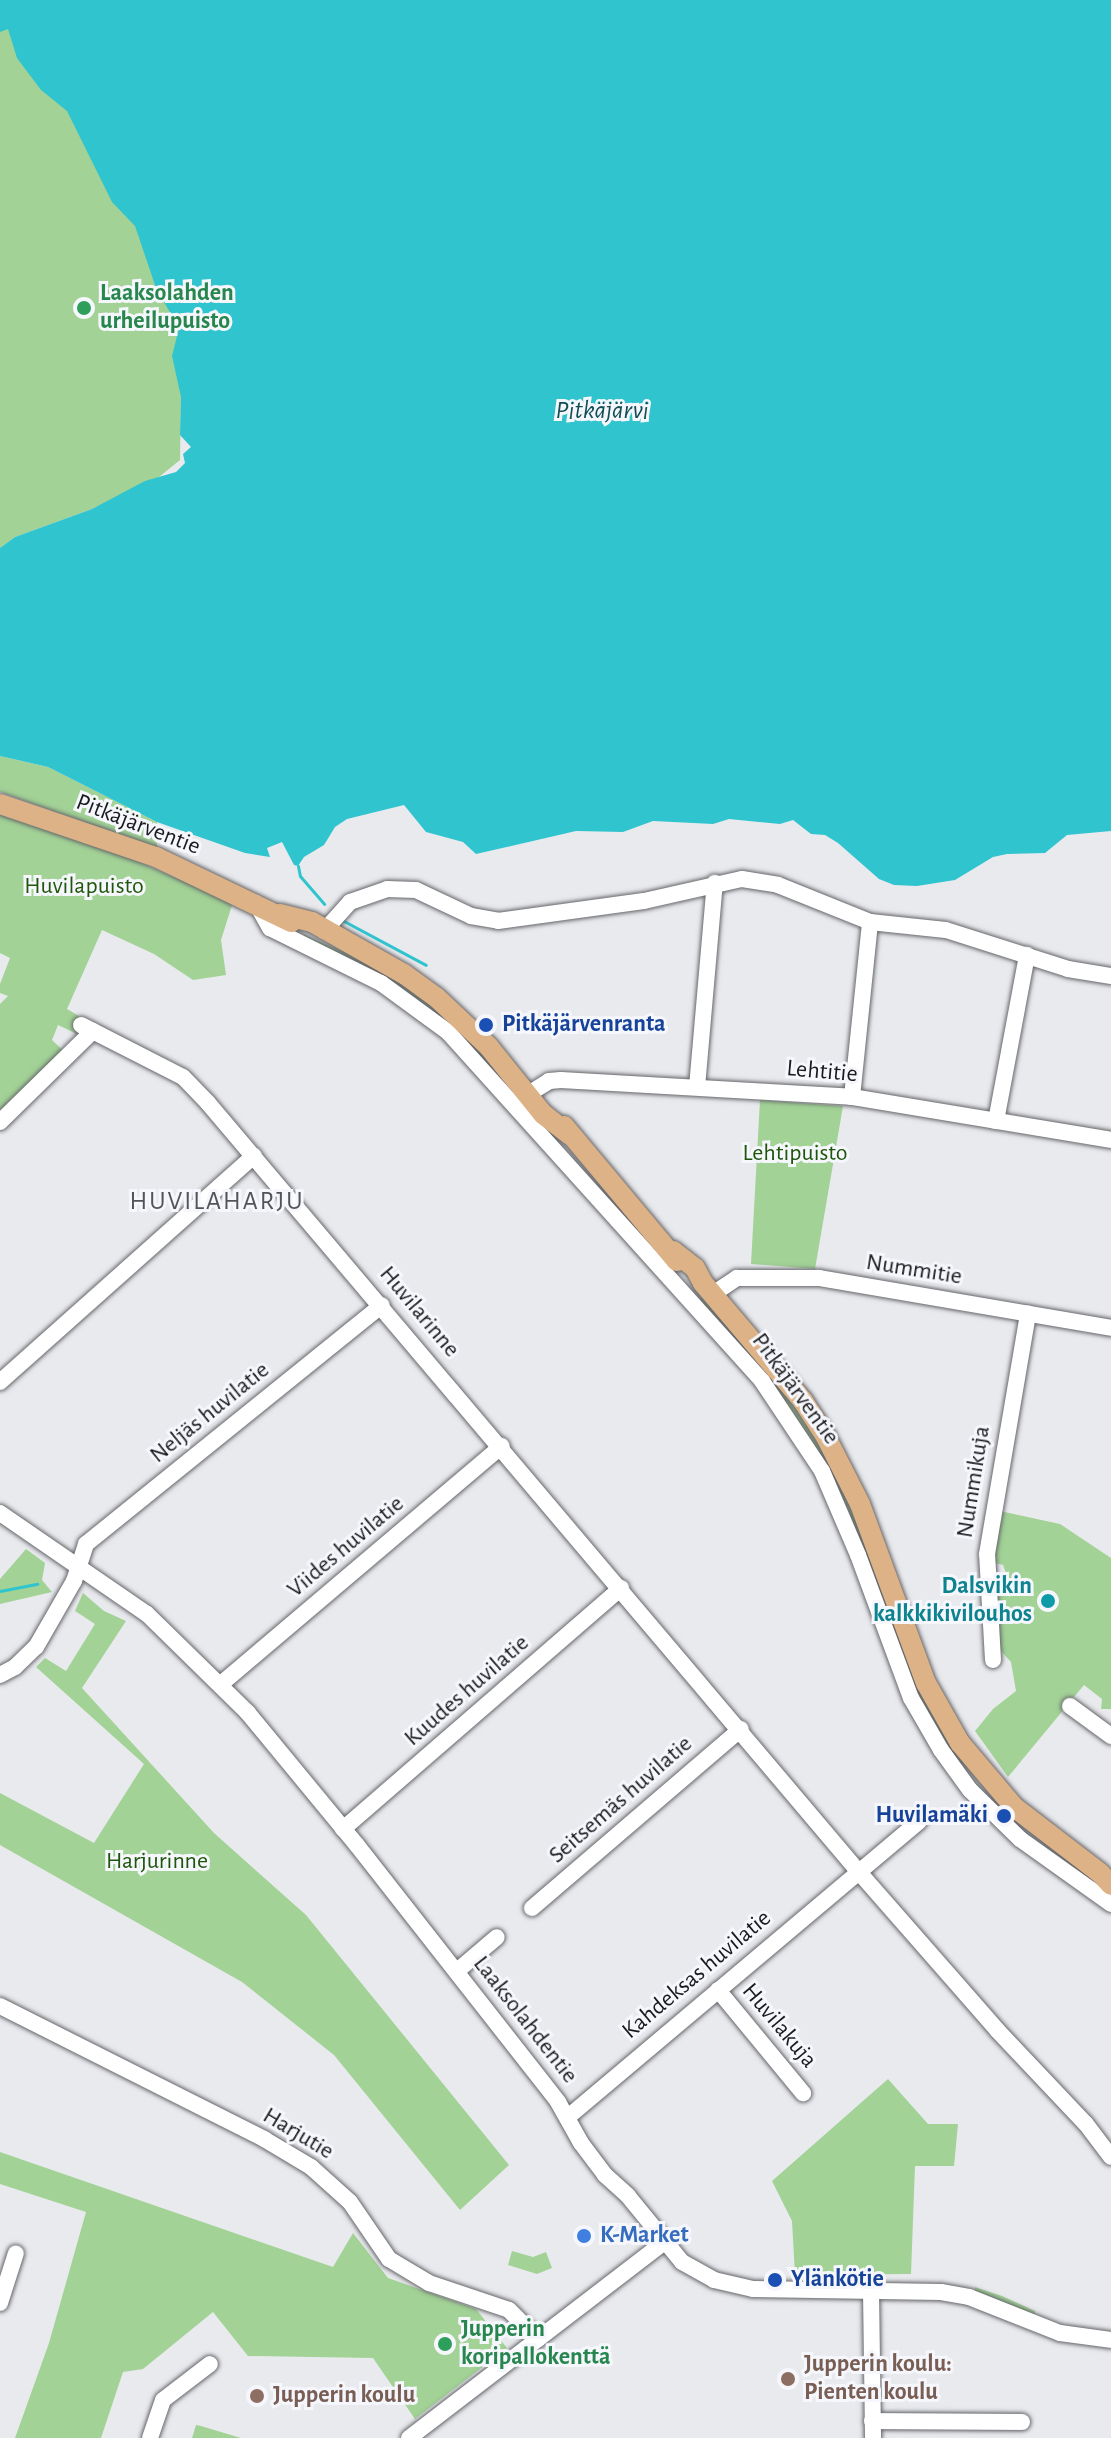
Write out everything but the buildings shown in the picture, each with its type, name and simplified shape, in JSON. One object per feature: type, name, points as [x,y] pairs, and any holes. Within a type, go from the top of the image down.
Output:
[{"type":"main road","name":"Pitkäjärventie","points":[[0,804],[156,857],[280,914],[299,916],[392,967],[436,997],[475,1032],[530,1093],[543,1114],[570,1135],[673,1251],[686,1258],[702,1291],[803,1401],[844,1468],[878,1550],[909,1641],[952,1732],[972,1761],[1014,1807],[1107,1878]]},
{"type":"street","points":[[324,931],[350,902],[387,889],[416,890],[471,916],[498,921],[644,901],[742,879],[778,885],[870,922],[946,930],[1068,969],[1111,976]]},
{"type":"street","points":[[697,1087],[715,883]]},
{"type":"street","name":"Pitkäjärventie","points":[[255,902],[270,928],[381,983],[448,1032],[702,1291],[822,1471],[858,1555],[911,1698],[941,1750],[970,1790],[1020,1839],[1111,1904]]},
{"type":"street","points":[[852,1097],[870,922]]},
{"type":"street","points":[[996,1121],[1027,955]]},
{"type":"street","name":"Huvilarinne","points":[[0,1122],[87,1028],[183,1077],[382,1305],[741,1729]]},
{"type":"street","name":"Lehtitie","points":[[530,1093],[549,1081],[561,1080],[852,1097],[1111,1140]]},
{"type":"street","points":[[0,1382],[254,1156]]},
{"type":"street","name":"Nummitie","points":[[702,1291],[737,1278],[819,1278],[1111,1328]]},
{"type":"street","name":"Neljäs huvilatie","points":[[0,1675],[15,1667],[36,1647],[67,1593],[86,1544],[382,1305]]},
{"type":"street","name":"Nummikuja","points":[[993,1660],[987,1554],[1028,1313]]},
{"type":"street","name":"Viides huvilatie","points":[[221,1684],[502,1446]]},
{"type":"street","name":"Laaksolahdentie","points":[[0,1513],[147,1614],[221,1684],[457,1971],[568,2117],[589,2155],[628,2196],[663,2243],[700,2274],[729,2285],[753,2289],[941,2292],[976,2298],[1060,2333],[1111,2340]]},
{"type":"street","name":"Kuudes huvilatie","points":[[343,1829],[621,1588]]},
{"type":"street","points":[[1070,1706],[1111,1736]]},
{"type":"street","points":[[741,1729],[858,1871],[1111,2157]]},
{"type":"street","name":"Seitsemäs huvilatie","points":[[532,1908],[741,1729]]},
{"type":"street","name":"Kahdeksas huvilatie","points":[[568,2117],[919,1821]]},
{"type":"street","points":[[457,1971],[497,1937]]},
{"type":"street","name":"Huvilakuja","points":[[718,1990],[803,2093]]},
{"type":"street","name":"Harjutie","points":[[0,2006],[264,2139],[311,2167],[350,2202],[389,2259],[429,2283],[509,2310],[538,2339]]},
{"type":"street","points":[[409,2438],[663,2243]]},
{"type":"street","points":[[0,2303],[16,2253]]},
{"type":"street","points":[[871,2291],[873,2438]]},
{"type":"street","points":[[150,2438],[163,2400],[210,2364]]},
{"type":"street","points":[[872,2421],[1022,2422]]},
{"type":"green space","name":"Laaksolahden urheilupuisto","points":[[0,0],[181,198],[181,397],[180,460],[159,477],[92,509],[15,537],[0,548]]},
{"type":"green space","points":[[0,756],[48,767],[157,822],[157,848],[0,792]]},
{"type":"green space","name":"Huvilapuisto","points":[[0,814],[94,843],[233,902],[221,940],[226,975],[193,980],[154,954],[102,930],[67,1009],[84,1019],[77,1034],[58,1025],[52,1040],[69,1056],[0,1122],[0,1004],[8,996],[0,993],[0,984],[10,958],[0,953]]},
{"type":"green space","points":[[303,934],[374,966],[445,1013],[543,1120],[473,1054],[301,939]]},
{"type":"green space","name":"Lehtipuisto","points":[[760,1100],[843,1106],[815,1269],[751,1264]]},
{"type":"green space","points":[[701,1297],[792,1400],[833,1462],[965,1762],[958,1768],[929,1725],[841,1498],[700,1303]]},
{"type":"green space","points":[[1000,1511],[1060,1524],[1111,1558],[1111,1709],[1101,1709],[1102,1699],[1084,1685],[1008,1777],[975,1731],[993,1709],[1016,1691],[1011,1662],[1000,1650],[992,1589],[1002,1588],[1008,1579],[1003,1565],[991,1562]]},
{"type":"green space","points":[[26,1549],[45,1563],[42,1580],[52,1592],[0,1604],[0,1579]]},
{"type":"green space","name":"Harjurinne","points":[[83,1593],[104,1611],[126,1621],[82,1688],[214,1833],[306,1915],[509,2165],[460,2210],[334,2055],[242,1982],[0,1845],[0,1793],[94,1843],[144,1764],[36,1667],[45,1658],[66,1671],[95,1624],[75,1611]]},
{"type":"green space","points":[[888,2079],[928,2124],[958,2124],[954,2166],[915,2166],[911,2274],[795,2275],[792,2221],[772,2181]]},
{"type":"green space","points":[[0,2152],[333,2267],[353,2233],[388,2278],[476,2309],[507,2348],[415,2419],[373,2358],[248,2356],[213,2312],[143,2369],[123,2372],[101,2438],[15,2438],[49,2343],[86,2212],[0,2184]]},
{"type":"green space","points":[[512,2251],[533,2257],[546,2252],[552,2268],[537,2274],[508,2265]]},
{"type":"green space","points":[[975,2287],[1035,2311],[1035,2315],[975,2291]]},
{"type":"green space","points":[[196,2425],[201,2426],[241,2438],[192,2438]]},
{"type":"water","name":"Pitkäjärvi","points":[[0,0],[1111,0],[1111,831],[1067,835],[1045,853],[993,857],[955,880],[917,886],[894,885],[879,879],[838,843],[825,835],[811,834],[793,820],[780,824],[729,819],[713,824],[653,821],[623,832],[576,831],[476,854],[463,842],[426,832],[404,805],[347,819],[335,827],[324,845],[304,857],[298,866],[294,865],[282,842],[267,848],[270,857],[245,853],[157,822],[48,767],[0,756],[0,548],[15,537],[92,509],[145,481],[176,472],[185,463],[183,454],[191,447],[180,435],[181,397],[172,356],[179,328],[156,288],[135,226],[112,202],[67,111],[41,90],[17,58],[8,29],[0,32]]},
{"type":"waterway","points":[[298,866],[300,876],[324,904]]},
{"type":"waterway","points":[[342,920],[426,965]]},
{"type":"waterway","points":[[0,1591],[37,1584]]},
{"type":"place","name":"Laaksolahden urheilupuisto","points":[[84,308]]},
{"type":"place","name":"Pitkäjärvenranta","points":[[486,1025]]},
{"type":"place","name":"Dalsvikin kalkkikivilouhos","points":[[1048,1601]]},
{"type":"place","name":"Huvilamäki","points":[[1004,1816]]},
{"type":"place","name":"K-Market","points":[[584,2236]]},
{"type":"place","name":"Ylänkötie","points":[[775,2280]]},
{"type":"place","name":"Jupperin koripallokenttä","points":[[445,2344]]},
{"type":"place","name":"Jupperin koulu: Pienten koulu","points":[[788,2379]]},
{"type":"place","name":"Jupperin koulu","points":[[257,2396]]},
{"type":"district","name":"HUVILAHARJU","points":[[217,1202]]}]
